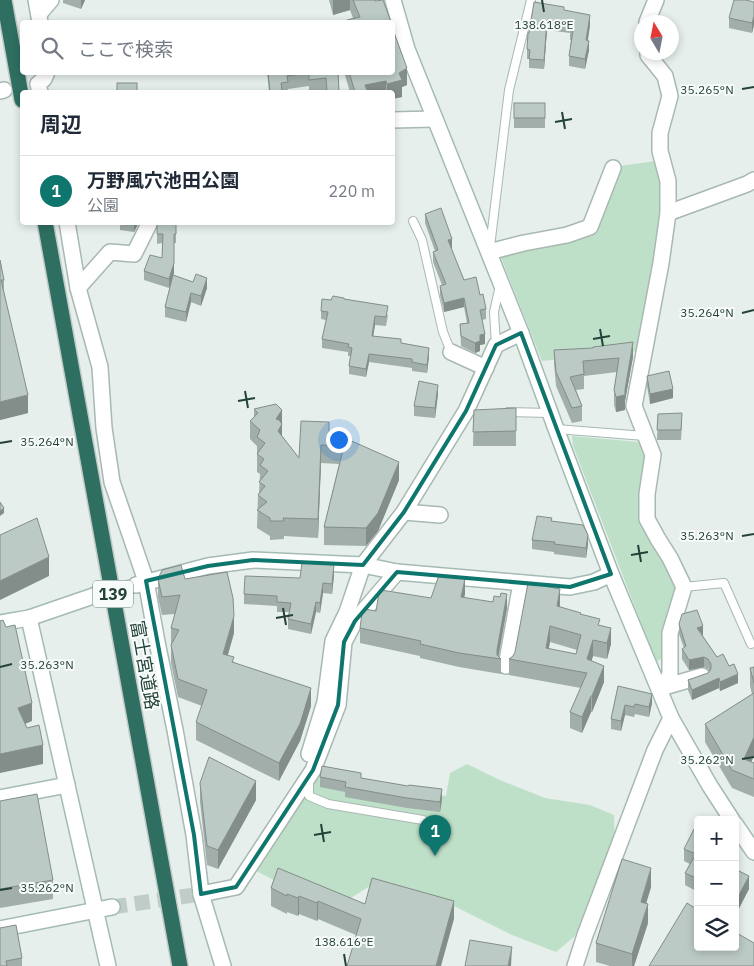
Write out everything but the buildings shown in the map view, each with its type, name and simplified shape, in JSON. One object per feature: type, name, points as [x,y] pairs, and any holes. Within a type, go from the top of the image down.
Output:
[{"type":"highway","points":[[4,0],[20,90]]},
{"type":"highway","name":"富士宮道路","points":[[46,225],[180,966]]},
{"type":"street","points":[[38,12],[51,0]]},
{"type":"street","points":[[393,0],[407,49],[501,281],[611,574],[663,690],[671,718],[729,816]]},
{"type":"street","points":[[650,15],[656,0]]},
{"type":"street","points":[[652,60],[665,76],[670,96],[660,133],[660,152],[668,181],[668,213],[661,263],[634,406],[653,455],[647,494],[647,519],[670,558],[684,587],[670,632],[670,674],[663,690]]},
{"type":"street","points":[[40,90],[38,84],[46,75]]},
{"type":"street","points":[[395,120],[435,119]]},
{"type":"street","points":[[489,252],[567,235],[590,227],[613,168]]},
{"type":"street","points":[[668,213],[754,180]]},
{"type":"street","points":[[68,225],[78,288],[100,367],[104,428],[112,482],[157,642],[194,835],[201,894],[223,966]]},
{"type":"street","points":[[78,288],[110,252],[134,254],[148,225]]},
{"type":"street","points":[[299,792],[325,702],[333,641],[347,612],[363,565],[404,512],[470,412],[496,345],[521,333]]},
{"type":"street","points":[[451,352],[486,368]]},
{"type":"street","points":[[404,512],[440,515]]},
{"type":"street","points":[[141,583],[208,566],[252,560],[363,565],[397,572],[570,587],[594,582],[611,574]]},
{"type":"street","points":[[201,894],[236,887],[310,775],[338,705],[344,642],[355,621],[397,572]]},
{"type":"street","points":[[506,666],[521,583]]},
{"type":"street","points":[[0,623],[29,618],[98,594]]},
{"type":"street","points":[[29,618],[108,966]]},
{"type":"street","points":[[663,690],[702,676]]},
{"type":"street","points":[[575,966],[655,750],[671,718]]},
{"type":"street","points":[[0,798],[67,785]]},
{"type":"street","points":[[739,830],[754,852]]},
{"type":"street","points":[[0,929],[112,907]]},
{"type":"lane","points":[[489,252],[510,90],[531,0]]},
{"type":"lane","points":[[413,221],[422,240],[443,332],[451,352]]},
{"type":"lane","points":[[496,345],[494,312],[501,281]]},
{"type":"lane","points":[[503,412],[550,413]]},
{"type":"lane","points":[[556,429],[645,436]]},
{"type":"lane","points":[[684,587],[724,583],[751,644]]},
{"type":"lane","points":[[310,775],[309,796],[328,804],[422,820]]},
{"type":"highlighted area","points":[[521,333],[611,574],[570,587],[397,572],[355,621],[344,642],[338,705],[313,770],[236,887],[201,894],[194,835],[146,581],[208,566],[253,560],[363,565],[404,512],[466,411],[496,345]]},
{"type":"green space","points":[[656,161],[662,185],[664,213],[638,351],[542,361],[500,255],[569,242],[593,234],[619,166]]},
{"type":"green space","points":[[572,436],[639,442],[646,455],[640,520],[678,588],[664,630],[662,658],[656,662],[573,446]]},
{"type":"green space","points":[[467,764],[502,781],[545,798],[590,805],[614,815],[615,843],[591,895],[575,936],[556,952],[512,935],[448,903],[373,884],[346,901],[296,891],[252,869],[317,773],[446,796],[450,773]]},
{"type":"tunnel","points":[[100,593],[136,585]]},
{"type":"tunnel","points":[[112,907],[201,894]]},
{"type":"place","name":"万野風穴池田公園","points":[[435,856]]}]
